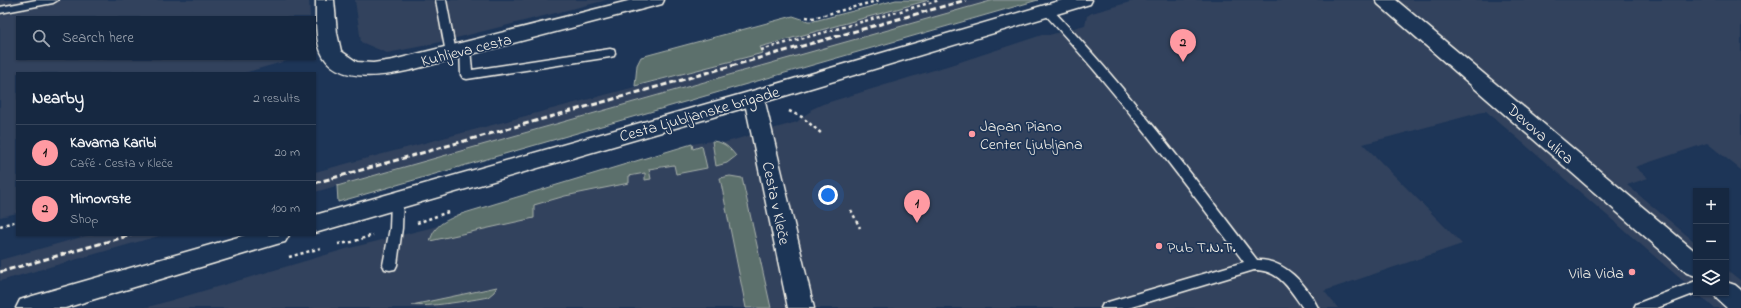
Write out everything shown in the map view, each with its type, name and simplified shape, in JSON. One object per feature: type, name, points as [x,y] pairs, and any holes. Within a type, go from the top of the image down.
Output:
[{"type":"street","name":"Kuhljeva cesta","points":[[325,0],[327,35],[332,54],[343,64],[362,70],[383,69],[655,0]]},
{"type":"street","name":"Cesta Ljubljanske brigade","points":[[316,224],[754,98],[1083,0]]},
{"type":"street","name":"Devova ulica","points":[[1385,0],[1693,263]]},
{"type":"street","name":"Cesta v Kleče","points":[[754,98],[801,308]]},
{"type":"street","points":[[29,308],[274,236]]},
{"type":"street","points":[[1729,295],[1741,305]]},
{"type":"lane","points":[[0,10],[53,0]]},
{"type":"lane","points":[[441,0],[467,75],[610,52]]},
{"type":"lane","points":[[1047,10],[1091,57],[1179,167],[1254,265]]},
{"type":"lane","points":[[390,265],[396,228],[398,200]]},
{"type":"lane","points":[[1108,308],[1254,265],[1264,264],[1282,271],[1311,308]]},
{"type":"lane","points":[[1640,308],[1693,288]]},
{"type":"path","points":[[806,17],[813,18],[880,0]]},
{"type":"path","points":[[761,50],[940,0]]},
{"type":"path","points":[[789,111],[802,117],[822,134]]},
{"type":"path","points":[[851,210],[860,228]]},
{"type":"path","points":[[0,226],[16,221]]},
{"type":"shaded area","points":[[0,0],[309,0],[310,16],[16,16],[16,60],[290,60],[248,72],[16,72],[16,213],[0,217]]},
{"type":"shaded area","points":[[355,0],[607,0],[428,45],[387,53],[361,42]]},
{"type":"shaded area","points":[[929,0],[994,0],[316,192],[316,172],[763,53],[760,47]]},
{"type":"shaded area","points":[[1137,0],[1741,0],[1741,170],[1707,143],[1635,167],[1648,178],[1627,185],[1693,240],[1693,289],[1486,111],[1363,144],[1462,244],[1324,291],[1338,308],[145,308],[346,249],[438,226],[458,215],[692,144],[712,141],[723,143],[797,122],[811,111],[810,110],[823,104],[1042,35],[1049,35],[1085,25],[1087,16],[1092,13]]},
{"type":"shaded area","points":[[85,236],[158,236],[0,281],[0,260]]},
{"type":"shaded area","points":[[1729,271],[1741,281],[1741,308],[1714,308],[1700,296],[1729,296]]},
{"type":"green space","points":[[896,0],[929,0],[760,47],[763,53],[635,86],[637,65],[641,57],[793,16],[808,21],[814,21]]},
{"type":"green space","points":[[994,0],[1038,0],[338,202],[337,186]]},
{"type":"green space","points":[[712,141],[720,142],[731,150],[736,156],[727,163],[716,166]]},
{"type":"green space","points":[[692,144],[693,149],[702,146],[707,168],[676,174],[674,165],[649,169],[651,179],[645,180],[645,173],[629,176],[629,183],[565,196],[534,205],[534,218],[430,241],[437,227],[458,215]]},
{"type":"green space","points":[[730,176],[742,178],[771,308],[746,308],[720,178]]},
{"type":"green space","points":[[497,287],[488,297],[438,305],[412,305]]},
{"type":"railway","points":[[316,183],[966,0]]},
{"type":"railway","points":[[0,272],[127,236]]},
{"type":"place","name":"Mimovrste","points":[[1183,62]]},
{"type":"place","name":"Japan Piano Center Ljubljana","points":[[972,134]]},
{"type":"place","name":"Kavarna Karibi","points":[[917,223]]},
{"type":"place","name":"Pub T.N.T.","points":[[1159,246]]},
{"type":"place","name":"Vila Vida","points":[[1632,272]]}]
